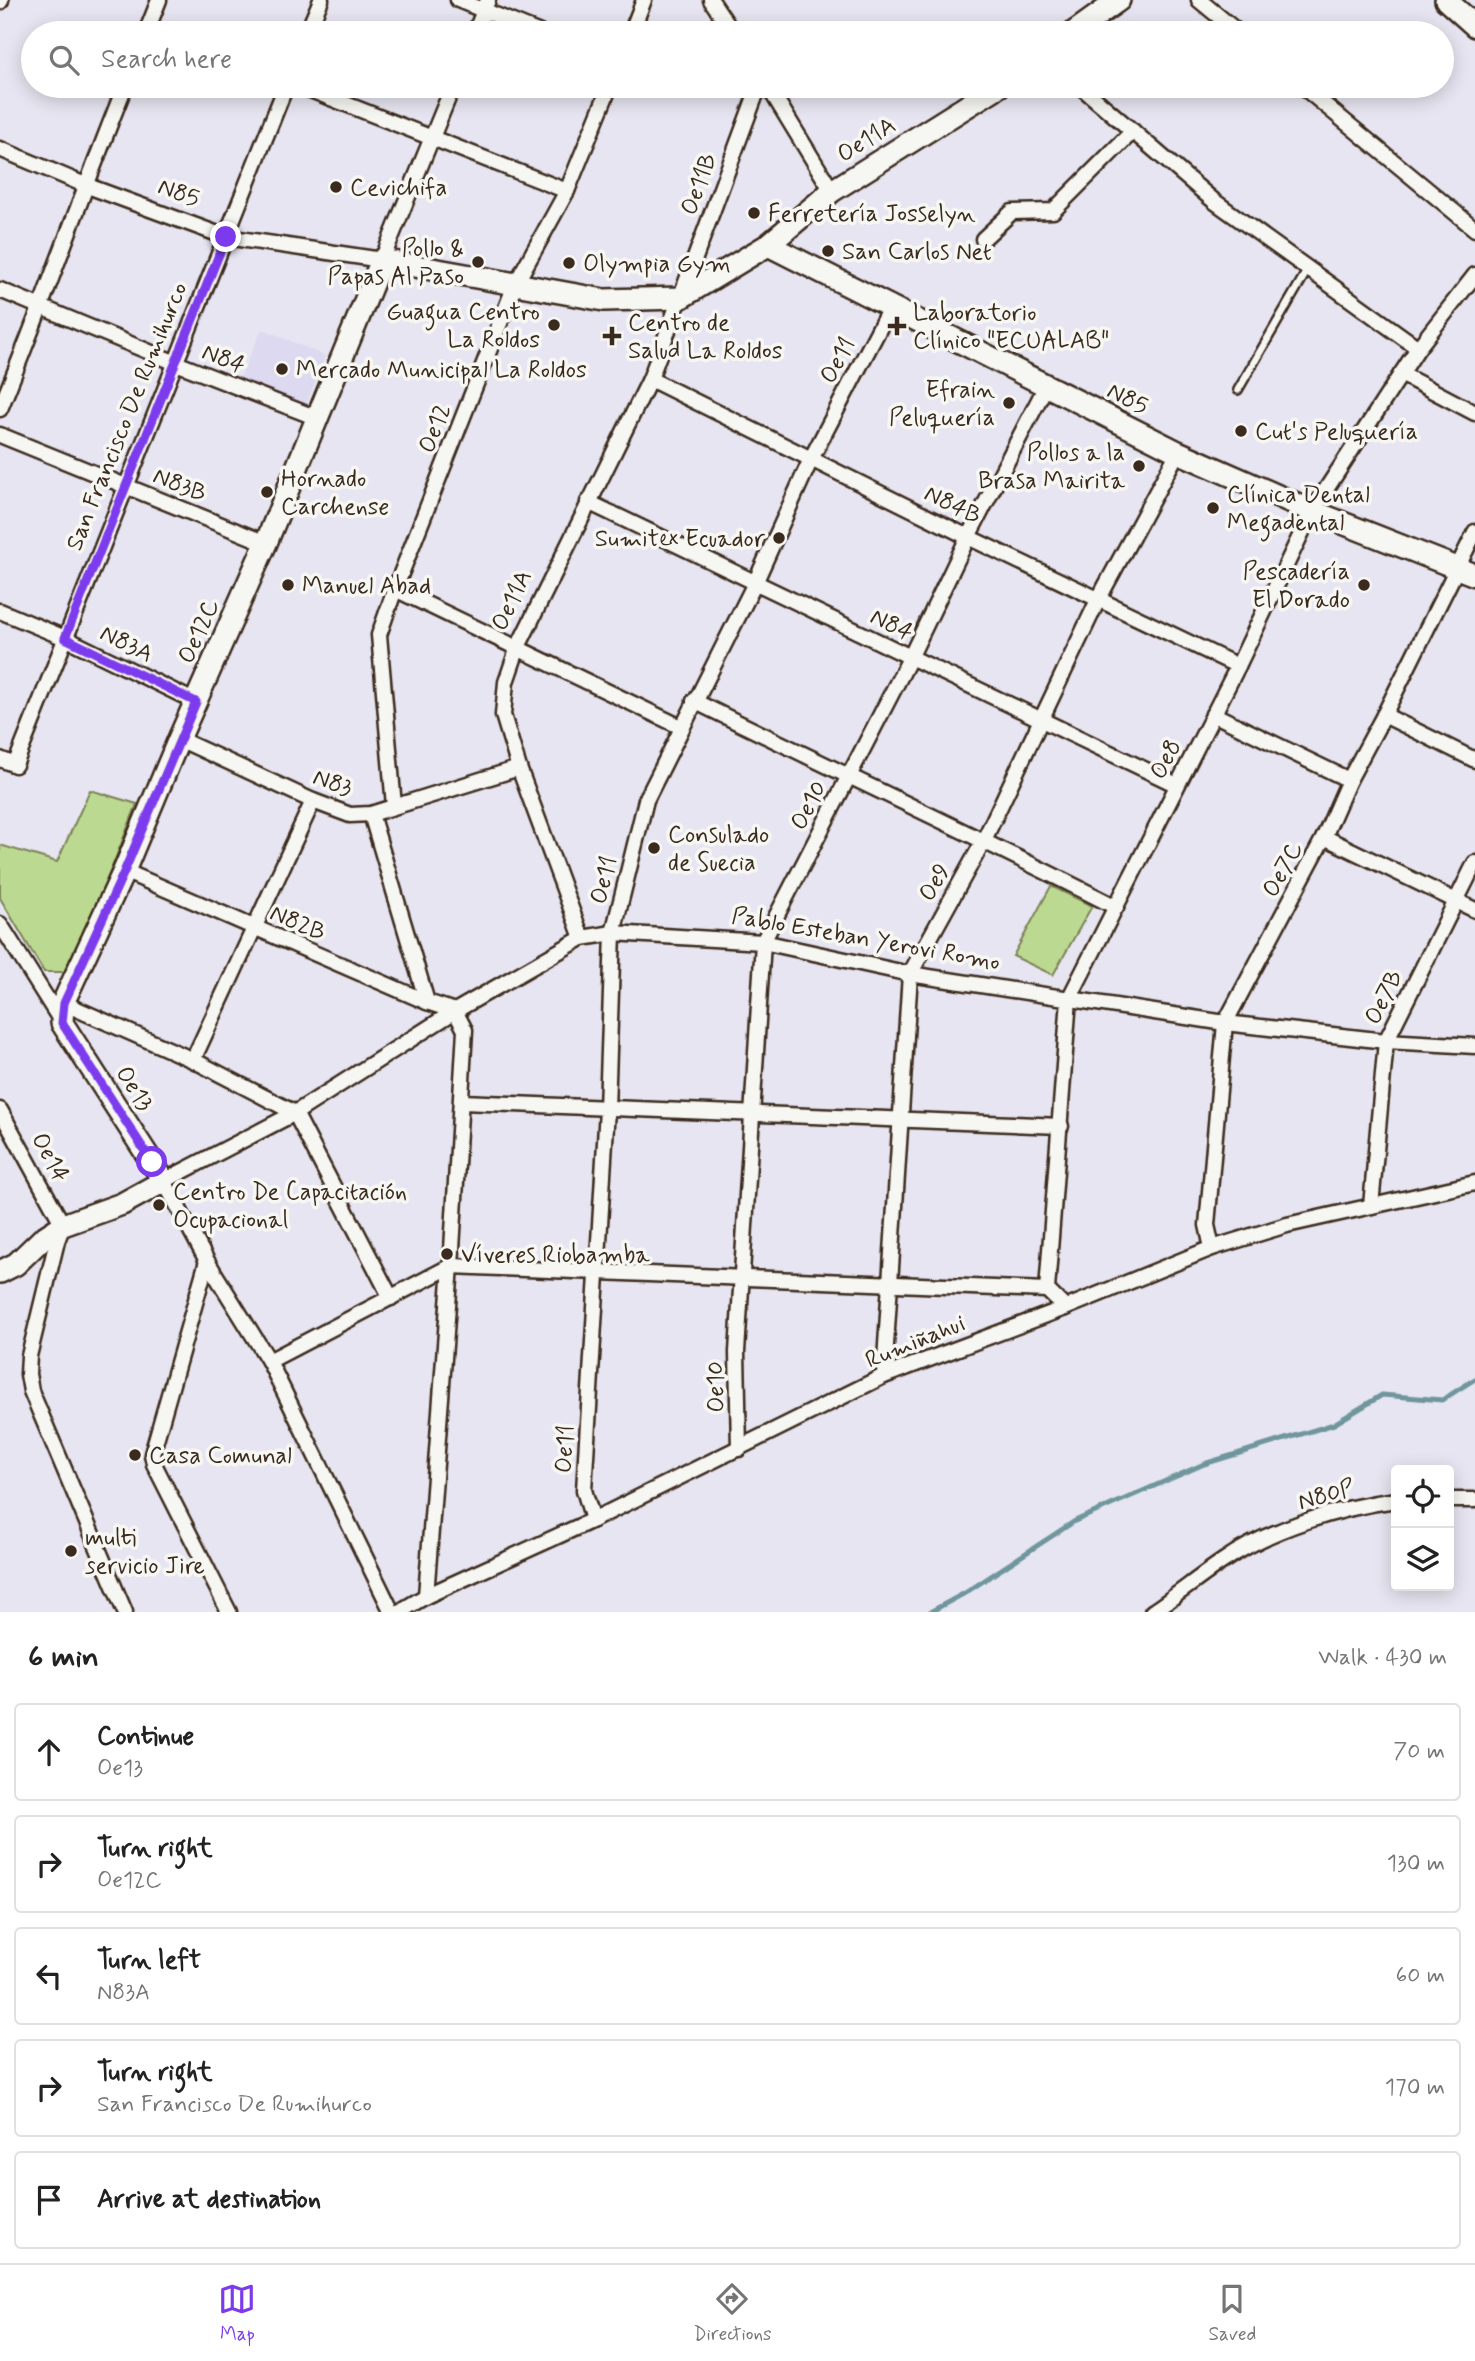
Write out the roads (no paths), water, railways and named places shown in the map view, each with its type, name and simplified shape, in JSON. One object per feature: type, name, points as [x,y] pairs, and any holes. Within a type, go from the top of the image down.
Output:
[{"type":"main road","points":[[1090,21],[1119,0]]},
{"type":"main road","points":[[1446,0],[1475,26]]},
{"type":"main road","name":"Oe11A","points":[[680,298],[768,245],[832,191],[980,98]]},
{"type":"main road","name":"N85","points":[[768,245],[1178,452],[1312,511],[1466,571]]},
{"type":"main road","points":[[382,260],[604,300],[680,298]]},
{"type":"main road","name":"Oe12C","points":[[63,1013],[179,738],[266,543],[382,260]]},
{"type":"main road","name":"Oe13","points":[[63,1013],[164,1181]]},
{"type":"main road","name":"Pablo Esteban Yerovi Romo","points":[[0,1272],[16,1264],[43,1238],[63,1225],[122,1204],[164,1181]]},
{"type":"street","points":[[151,21],[159,0]]},
{"type":"street","points":[[312,21],[321,0]]},
{"type":"street","points":[[458,0],[486,5],[517,21]]},
{"type":"street","points":[[636,21],[645,0]]},
{"type":"street","points":[[711,0],[725,21]]},
{"type":"street","points":[[1199,0],[1224,21]]},
{"type":"street","points":[[0,409],[120,98]]},
{"type":"street","name":"San Francisco De Rumihurco","points":[[0,759],[15,765],[281,98]]},
{"type":"street","points":[[331,98],[567,191]]},
{"type":"street","points":[[382,260],[448,98]]},
{"type":"street","name":"Oe12","points":[[394,806],[379,635],[515,285],[567,191],[606,98]]},
{"type":"street","name":"Oe11B","points":[[680,298],[755,98]]},
{"type":"street","points":[[775,98],[832,191]]},
{"type":"street","points":[[1094,98],[1214,201],[1418,348]]},
{"type":"street","points":[[1317,98],[1475,229]]},
{"type":"street","points":[[983,239],[1012,212],[1053,211],[1133,131]]},
{"type":"street","name":"N85","points":[[0,149],[85,186],[226,237],[382,260]]},
{"type":"street","name":"Oe8","points":[[1047,1290],[1069,999],[1238,666],[1312,511],[1418,348],[1475,275]]},
{"type":"street","name":"N84","points":[[0,290],[317,418]]},
{"type":"street","name":"Oe11A","points":[[582,938],[519,768],[503,715],[506,682],[518,647],[650,379],[680,298]]},
{"type":"street","name":"Oe11","points":[[593,1520],[584,1490],[607,1109],[613,933],[646,800],[755,583],[811,458],[890,308]]},
{"type":"street","points":[[1401,374],[1475,413]]},
{"type":"street","name":"N84B","points":[[650,379],[968,537],[1238,666]]},
{"type":"street","name":"Oe10","points":[[739,1449],[737,1352],[763,942],[910,658],[968,537],[1046,386]]},
{"type":"street","name":"N83B","points":[[0,435],[266,543]]},
{"type":"street","name":"Oe9","points":[[884,1376],[910,974],[984,839],[1098,600],[1178,452]]},
{"type":"street","name":"N84","points":[[588,502],[1177,785]]},
{"type":"street","name":"Oe7C","points":[[1212,1248],[1208,1226],[1225,1023],[1324,837],[1349,780],[1466,571],[1475,532]]},
{"type":"street","points":[[395,590],[681,727]]},
{"type":"street","name":"N83A","points":[[0,611],[65,638],[196,702]]},
{"type":"street","points":[[694,701],[848,777],[984,839],[1116,907]]},
{"type":"street","points":[[1213,714],[1349,780]]},
{"type":"street","points":[[1384,715],[1475,760]]},
{"type":"street","name":"N83","points":[[179,738],[313,801],[349,815],[371,814],[519,768]]},
{"type":"street","points":[[192,1060],[313,801]]},
{"type":"street","points":[[371,814],[427,1002]]},
{"type":"street","points":[[1324,837],[1475,910]]},
{"type":"street","name":"Oe7B","points":[[1371,1206],[1386,1041],[1475,863]]},
{"type":"street","name":"N82B","points":[[124,872],[427,1002],[455,1011]]},
{"type":"street","points":[[0,925],[63,1013],[192,1060],[295,1113],[391,1298]]},
{"type":"street","name":"Pablo Esteban Yerovi Romo","points":[[164,1181],[295,1113],[455,1011],[582,938],[613,933],[763,942],[910,974],[1225,1023],[1386,1041],[1475,1046]]},
{"type":"street","points":[[425,1596],[466,1030],[455,1011]]},
{"type":"street","points":[[462,1102],[1061,1126]]},
{"type":"street","name":"Oe14","points":[[0,1111],[63,1225]]},
{"type":"street","points":[[164,1181],[207,1261],[269,1362],[392,1612]]},
{"type":"street","name":"Rumiñahui","points":[[399,1612],[425,1596],[593,1520],[884,1376],[1065,1308],[1212,1248],[1287,1225],[1475,1183]]},
{"type":"street","points":[[63,1225],[32,1343],[28,1374],[31,1391],[125,1612]]},
{"type":"street","points":[[207,1261],[152,1454],[154,1464],[229,1612]]},
{"type":"street","points":[[269,1362],[451,1266],[1047,1290],[1065,1308]]},
{"type":"street","points":[[1454,1500],[1475,1500]]},
{"type":"street","name":"N80P","points":[[1152,1612],[1224,1559],[1270,1536],[1330,1513],[1391,1501]]},
{"type":"lane","points":[[1238,390],[1308,269]]},
{"type":"waterway","points":[[930,1612],[965,1593],[1075,1521],[1204,1464],[1334,1424],[1382,1395],[1442,1400],[1475,1379]]},
{"type":"place","name":"Cevichifa","points":[[336,187]]},
{"type":"place","name":"Ferretería Josselyn","points":[[754,213]]},
{"type":"place","name":"San Carlos Net","points":[[828,251]]},
{"type":"place","name":"Pollo & Papas Al Paso","points":[[478,262]]},
{"type":"place","name":"Olympia Gym","points":[[569,263]]},
{"type":"place","name":"Guagua Centro La Roldos","points":[[554,325]]},
{"type":"place","name":"Laboratorio Clínico \"ECUALAB\"","points":[[897,326]]},
{"type":"place","name":"Centro de Salud La Roldos","points":[[612,336]]},
{"type":"place","name":"Mercado Municipal La Roldos","points":[[282,369]]},
{"type":"place","name":"Efrain Peluquería","points":[[1009,403]]},
{"type":"place","name":"Cut's Peluquería","points":[[1241,431]]},
{"type":"place","name":"Pollos a la Brasa Mairita","points":[[1139,466]]},
{"type":"place","name":"Hornado Carchense","points":[[267,492]]},
{"type":"place","name":"Clínica Dental Megadental","points":[[1213,508]]},
{"type":"place","name":"Sumitex Ecuador","points":[[779,538]]},
{"type":"place","name":"Manuel Abad","points":[[288,585]]},
{"type":"place","name":"Pescadería El Dorado","points":[[1364,585]]},
{"type":"place","name":"Consulado de Suecia","points":[[654,848]]},
{"type":"place","name":"Centro De Capacitación Ocupacional","points":[[159,1205]]},
{"type":"place","name":"Víveres Riobamba","points":[[447,1254]]},
{"type":"place","name":"Casa Comunal","points":[[135,1455]]},
{"type":"place","name":"multi servicio Jire","points":[[71,1551]]}]
